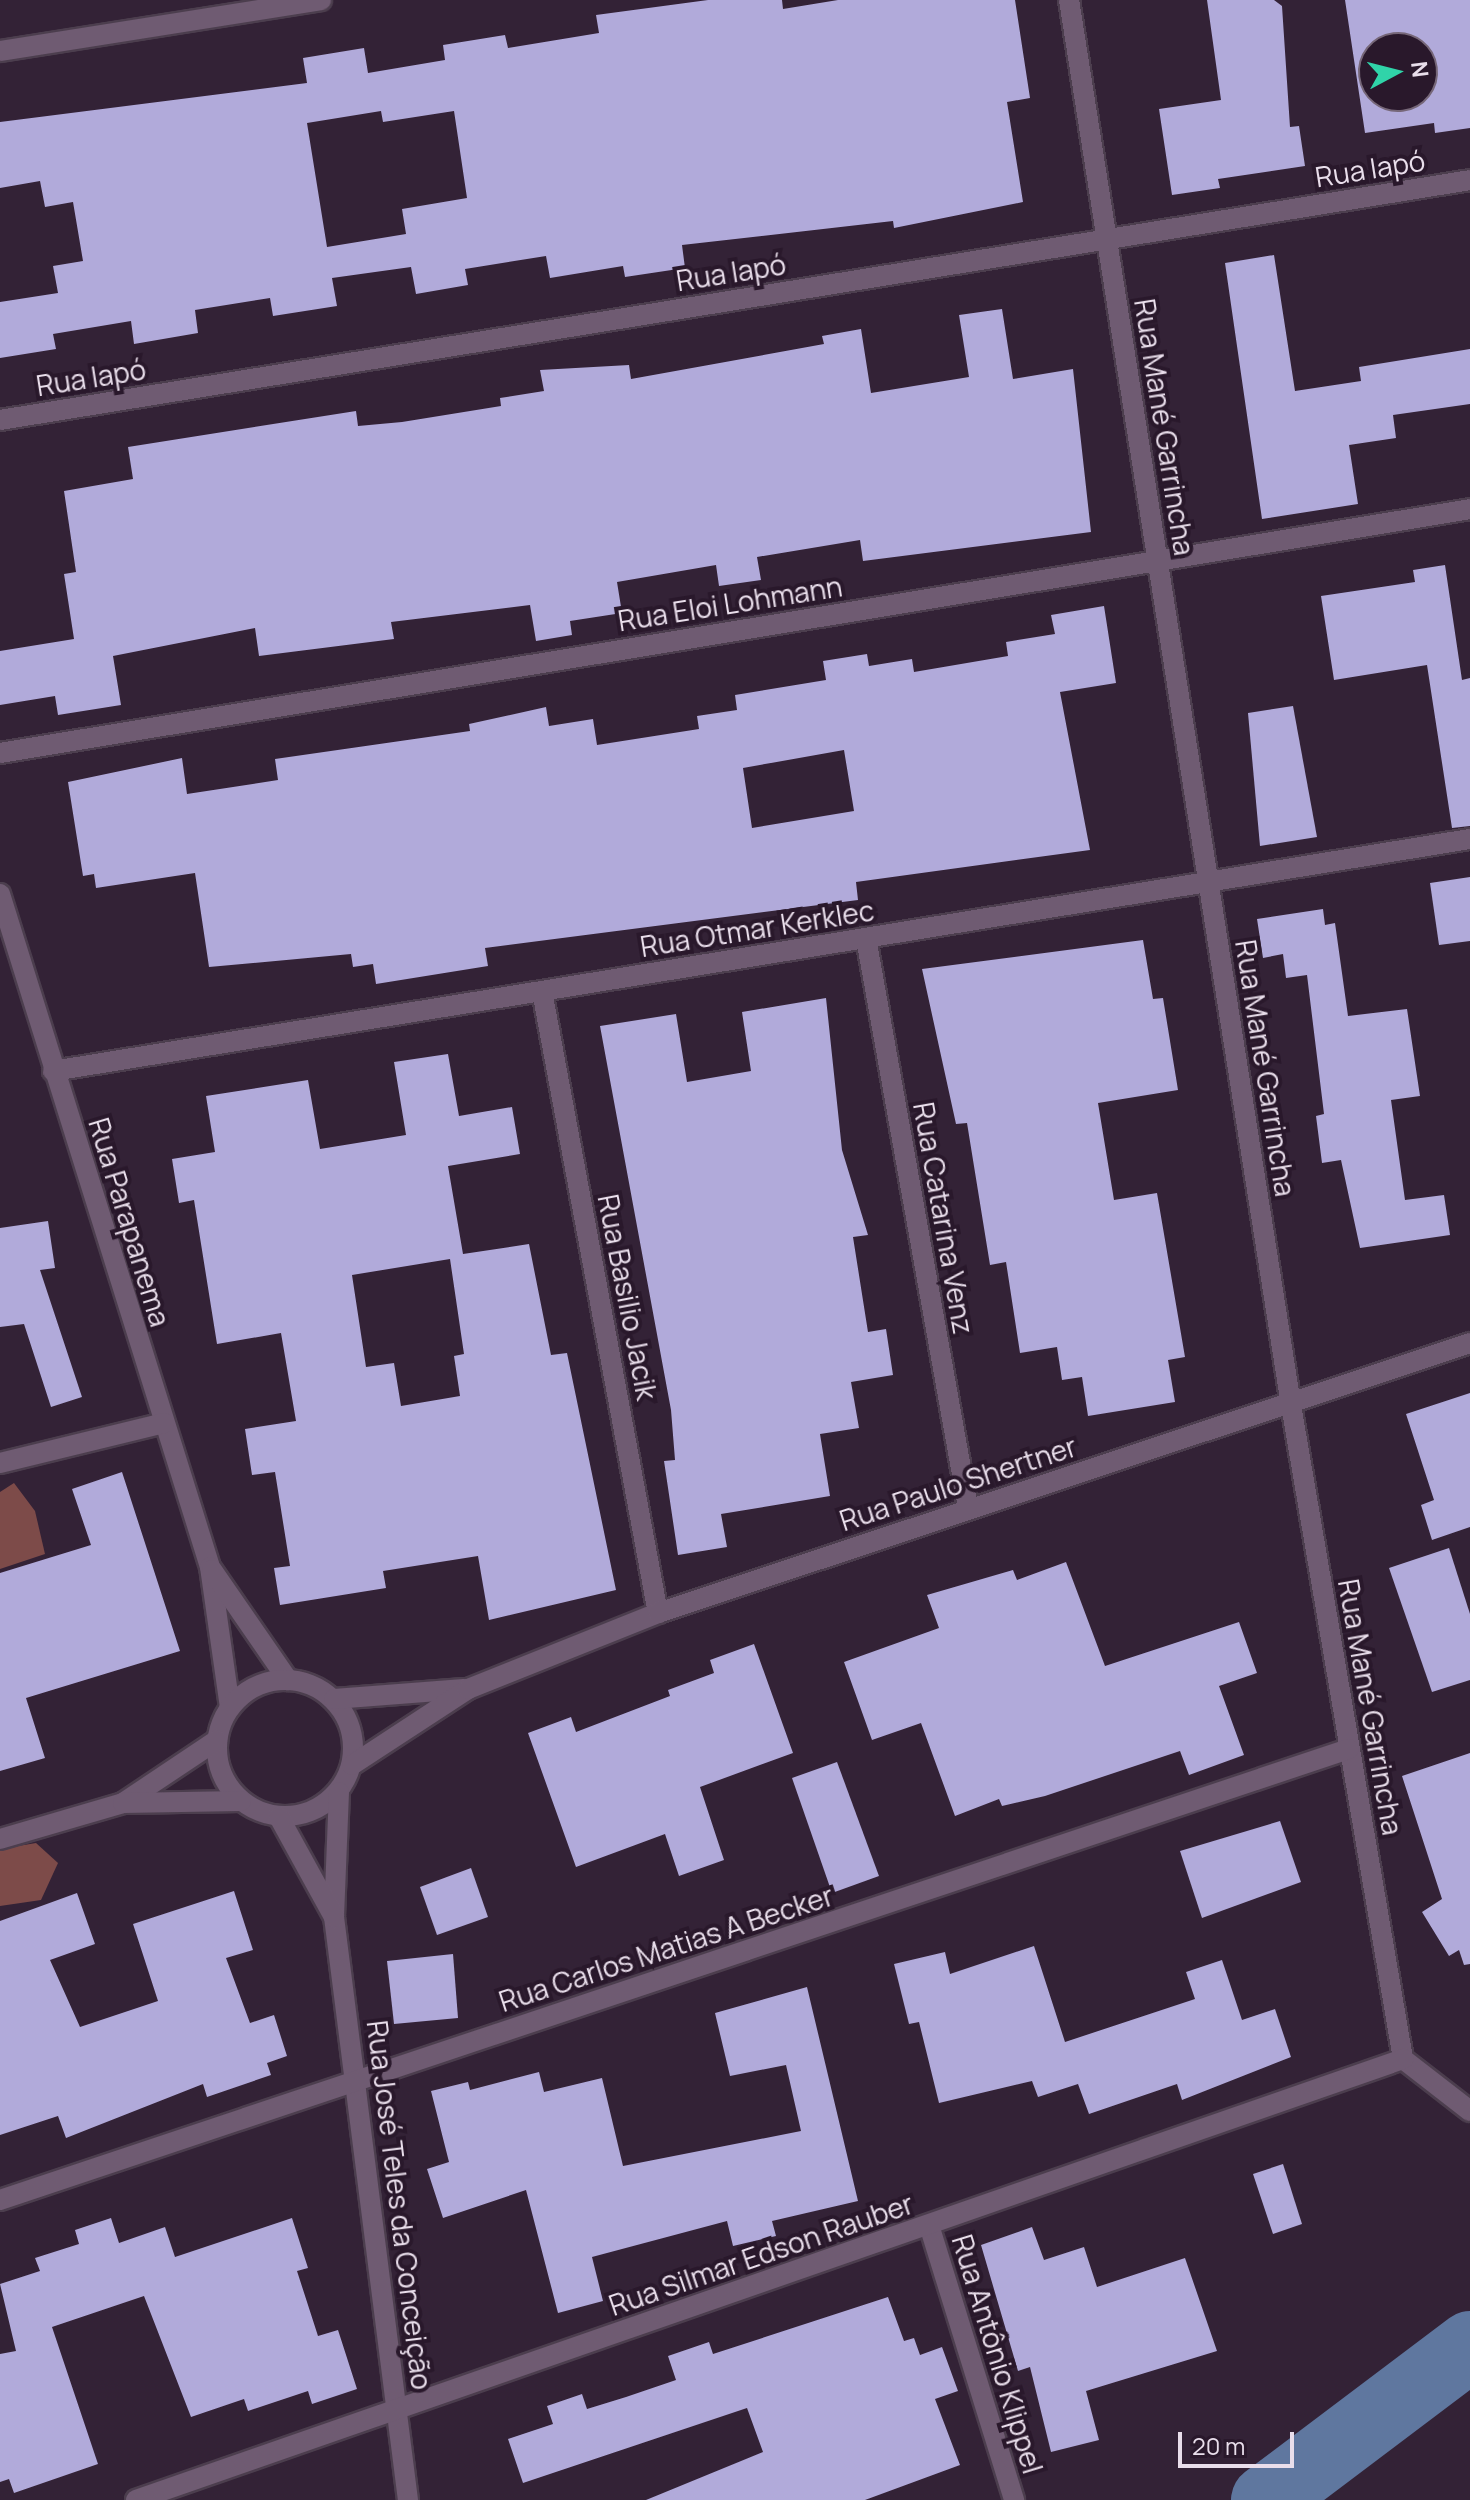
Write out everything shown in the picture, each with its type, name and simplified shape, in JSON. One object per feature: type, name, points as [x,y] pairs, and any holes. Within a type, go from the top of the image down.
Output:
[{"type":"street","points":[[0,51],[321,0]]},
{"type":"street","name":"Rua Mané Garrincha","points":[[1069,0],[1291,1405],[1403,2059]]},
{"type":"street","name":"Rua Iapó","points":[[0,420],[1470,180]]},
{"type":"street","name":"Rua Eloi Lohmann","points":[[0,753],[1470,509]]},
{"type":"street","name":"Rua Otmar Kerklec","points":[[53,1071],[1470,839]]},
{"type":"street","name":"Rua Parapanema","points":[[1,904],[210,1567],[230,1707]]},
{"type":"street","name":"Rua Catarina Venz","points":[[866,938],[968,1508]]},
{"type":"street","name":"Rua Basilio Jacik","points":[[542,991],[658,1613]]},
{"type":"street","name":"Rua Paulo Shertner","points":[[352,1765],[468,1689],[658,1613],[1470,1343]]},
{"type":"street","points":[[0,1463],[164,1423]]},
{"type":"street","name":"Rua Parapanema","points":[[210,1567],[288,1680]]},
{"type":"street","points":[[0,1839],[123,1803],[241,1801],[279,1817],[322,1807],[339,1792],[352,1765],[351,1730],[334,1699],[288,1680],[246,1691],[230,1707],[217,1740],[217,1763],[241,1801]]},
{"type":"street","name":"Rua Paulo Shertner","points":[[334,1699],[468,1689]]},
{"type":"street","points":[[123,1803],[217,1740]]},
{"type":"street","name":"Rua Carlos Matias A Becker","points":[[0,2200],[1349,1749]]},
{"type":"street","name":"Rua José Teles da Conceição","points":[[339,1792],[334,1917],[408,2500]]},
{"type":"street","name":"Rua José Teles da Conceição","points":[[279,1817],[334,1917]]},
{"type":"street","points":[[1403,2059],[1470,2111]]},
{"type":"street","name":"Rua Silmar Edson Rauber","points":[[136,2500],[1403,2059]]},
{"type":"street","name":"Rua Antônio Klippel","points":[[929,2225],[1014,2500]]},
{"type":"shaded area","points":[[14,1483],[35,1511],[45,1554],[0,1569],[0,1492]]},
{"type":"shaded area","points":[[36,1843],[58,1863],[41,1900],[0,1906],[0,1849]]},
{"type":"building","points":[[708,0],[782,0],[783,9],[838,0],[1015,0],[1030,98],[1007,102],[1023,202],[894,228],[893,221],[682,245],[685,268],[625,277],[623,266],[550,278],[546,256],[465,269],[468,285],[416,294],[411,267],[332,278],[337,306],[273,316],[270,298],[195,310],[198,333],[134,344],[131,321],[53,334],[56,349],[0,358],[0,302],[58,293],[53,266],[83,261],[73,202],[45,207],[40,181],[0,188],[0,122],[307,83],[303,58],[364,48],[368,73],[445,60],[443,45],[505,35],[508,48],[599,33],[596,15]],"holes":[[[381,111],[383,122],[454,111],[467,198],[402,209],[406,234],[327,247],[307,123]]]},
{"type":"building","points":[[1207,0],[1274,0],[1282,6],[1290,127],[1299,126],[1305,166],[1218,179],[1220,188],[1172,195],[1159,109],[1221,100]]},
{"type":"building","points":[[1345,0],[1470,0],[1470,128],[1435,133],[1434,123],[1365,133],[1362,112],[1438,112],[1438,32],[1358,32],[1358,86]]},
{"type":"building","points":[[1274,255],[1295,391],[1361,381],[1359,367],[1470,349],[1470,404],[1393,415],[1396,438],[1349,445],[1358,504],[1262,519],[1225,263]]},
{"type":"building","points":[[1002,309],[1013,379],[1073,369],[1091,532],[863,561],[860,540],[757,557],[761,580],[719,586],[716,565],[617,582],[622,613],[570,621],[572,635],[536,641],[530,605],[391,622],[394,639],[259,656],[255,628],[113,656],[121,705],[58,715],[55,696],[0,705],[0,651],[74,639],[64,574],[76,572],[64,491],[133,479],[128,447],[356,411],[358,426],[402,422],[501,406],[500,398],[544,391],[540,370],[629,365],[631,379],[824,344],[822,336],[861,329],[871,393],[969,377],[959,315]]},
{"type":"building","points":[[1445,565],[1462,680],[1470,678],[1470,826],[1452,828],[1427,665],[1334,680],[1321,596],[1415,582],[1413,570]]},
{"type":"building","points":[[1104,606],[1116,683],[1060,692],[1090,850],[856,882],[858,900],[485,948],[488,966],[376,984],[373,964],[353,967],[351,954],[209,967],[195,873],[96,888],[94,874],[83,876],[68,782],[182,758],[187,794],[278,780],[275,759],[470,731],[469,724],[546,707],[549,726],[593,719],[597,745],[699,729],[697,716],[737,710],[735,695],[826,680],[823,661],[867,654],[869,666],[912,659],[914,672],[1008,656],[1006,642],[1055,634],[1051,615]],"holes":[[[844,750],[854,811],[752,828],[743,768]]]},
{"type":"building","points":[[1293,706],[1317,837],[1260,846],[1248,713]]},
{"type":"building","points":[[1470,877],[1470,941],[1439,945],[1430,883]]},
{"type":"building","points":[[1323,909],[1325,925],[1335,923],[1348,1016],[1407,1009],[1420,1096],[1391,1100],[1405,1200],[1444,1195],[1450,1235],[1360,1248],[1341,1160],[1322,1163],[1316,1116],[1324,1114],[1307,975],[1286,978],[1283,954],[1263,958],[1257,919]]},
{"type":"building","points":[[1143,940],[1153,999],[1163,998],[1178,1090],[1098,1103],[1114,1200],[1157,1193],[1185,1357],[1168,1360],[1175,1402],[1088,1416],[1082,1377],[1062,1380],[1057,1347],[1020,1353],[1006,1262],[990,1265],[967,1123],[956,1124],[922,969]]},
{"type":"building","points":[[826,998],[842,1150],[868,1235],[853,1237],[868,1332],[886,1329],[893,1375],[851,1382],[859,1428],[820,1434],[830,1496],[721,1514],[727,1547],[678,1555],[664,1461],[675,1460],[671,1410],[600,1026],[676,1014],[687,1082],[751,1071],[742,1012]]},
{"type":"building","points":[[448,1054],[459,1116],[512,1107],[520,1154],[448,1166],[463,1254],[529,1244],[551,1355],[567,1353],[616,1590],[489,1620],[478,1556],[383,1571],[386,1588],[280,1605],[274,1568],[290,1566],[275,1472],[252,1475],[245,1429],[296,1421],[281,1333],[217,1344],[194,1200],[179,1203],[172,1159],[215,1152],[206,1096],[308,1080],[320,1149],[406,1135],[394,1062]],"holes":[[[450,1259],[464,1354],[454,1356],[460,1396],[401,1406],[394,1363],[366,1367],[352,1275]]]},
{"type":"building","points":[[48,1221],[55,1268],[40,1270],[82,1397],[51,1407],[24,1324],[0,1327],[0,1228]]},
{"type":"building","points":[[1470,1393],[1470,1527],[1432,1540],[1421,1505],[1434,1500],[1406,1414]]},
{"type":"building","points":[[122,1472],[180,1651],[26,1698],[45,1758],[0,1771],[0,1573],[91,1545],[72,1489]]},
{"type":"building","points":[[1449,1548],[1470,1614],[1470,1680],[1432,1692],[1389,1568]]},
{"type":"building","points":[[1066,1562],[1105,1666],[1239,1622],[1257,1673],[1219,1686],[1244,1755],[1189,1775],[1180,1751],[1045,1796],[1002,1806],[999,1799],[955,1816],[921,1723],[872,1740],[844,1662],[939,1628],[927,1595],[1013,1570],[1017,1580]]},
{"type":"building","points":[[754,1644],[793,1753],[700,1787],[724,1860],[679,1876],[665,1834],[576,1867],[528,1733],[571,1717],[576,1732],[670,1696],[668,1690],[714,1673],[710,1660]]},
{"type":"building","points":[[1470,1753],[1470,1964],[1464,1965],[1459,1950],[1449,1956],[1422,1912],[1442,1899],[1402,1776]]},
{"type":"building","points":[[837,1762],[879,1876],[832,1893],[792,1778]]},
{"type":"building","points":[[1280,1821],[1301,1882],[1202,1918],[1180,1851]]},
{"type":"building","points":[[471,1868],[488,1917],[437,1935],[420,1887]]},
{"type":"building","points":[[234,1891],[253,1950],[226,1958],[250,2023],[274,2015],[287,2056],[267,2063],[271,2075],[207,2097],[203,2084],[66,2138],[58,2116],[0,2135],[0,1921],[77,1893],[95,1944],[50,1960],[80,2027],[158,2001],[133,1924]]},
{"type":"building","points":[[1034,1946],[1065,2042],[1195,1999],[1186,1972],[1222,1960],[1242,2020],[1275,2009],[1291,2057],[1182,2100],[1177,2084],[1089,2114],[1078,2084],[1038,2097],[1032,2081],[939,2103],[919,2022],[909,2024],[894,1964],[945,1952],[950,1974]]},
{"type":"building","points":[[453,1954],[458,2018],[394,2024],[387,1961]]},
{"type":"building","points":[[807,1987],[858,2201],[772,2221],[776,2236],[733,2246],[727,2221],[592,2257],[603,2301],[558,2313],[526,2190],[443,2218],[427,2169],[449,2162],[431,2091],[468,2082],[470,2090],[539,2072],[544,2092],[602,2078],[623,2166],[801,2131],[786,2065],[730,2076],[715,2013]]},
{"type":"building","points":[[1283,2164],[1302,2224],[1273,2234],[1253,2174]]},
{"type":"building","points":[[111,2218],[119,2243],[165,2227],[175,2257],[292,2218],[308,2268],[297,2271],[318,2336],[338,2330],[357,2389],[312,2404],[308,2391],[248,2411],[244,2399],[191,2417],[144,2296],[52,2327],[98,2464],[14,2493],[9,2479],[0,2482],[0,2354],[16,2351],[0,2284],[40,2271],[35,2258],[79,2244],[75,2230]]},
{"type":"building","points":[[1032,2227],[1044,2260],[1084,2247],[1097,2287],[1185,2258],[1217,2351],[1086,2391],[1099,2440],[1051,2452],[1030,2367],[1018,2371],[981,2245]]},
{"type":"building","points":[[888,2297],[904,2341],[914,2338],[920,2355],[942,2347],[958,2391],[935,2399],[960,2465],[865,2500],[646,2500],[763,2452],[747,2408],[523,2483],[508,2439],[553,2424],[547,2406],[582,2394],[587,2409],[626,2397],[676,2380],[668,2356],[709,2342],[713,2354]]},
{"type":"waterway","points":[[1266,2500],[1470,2346]]}]
